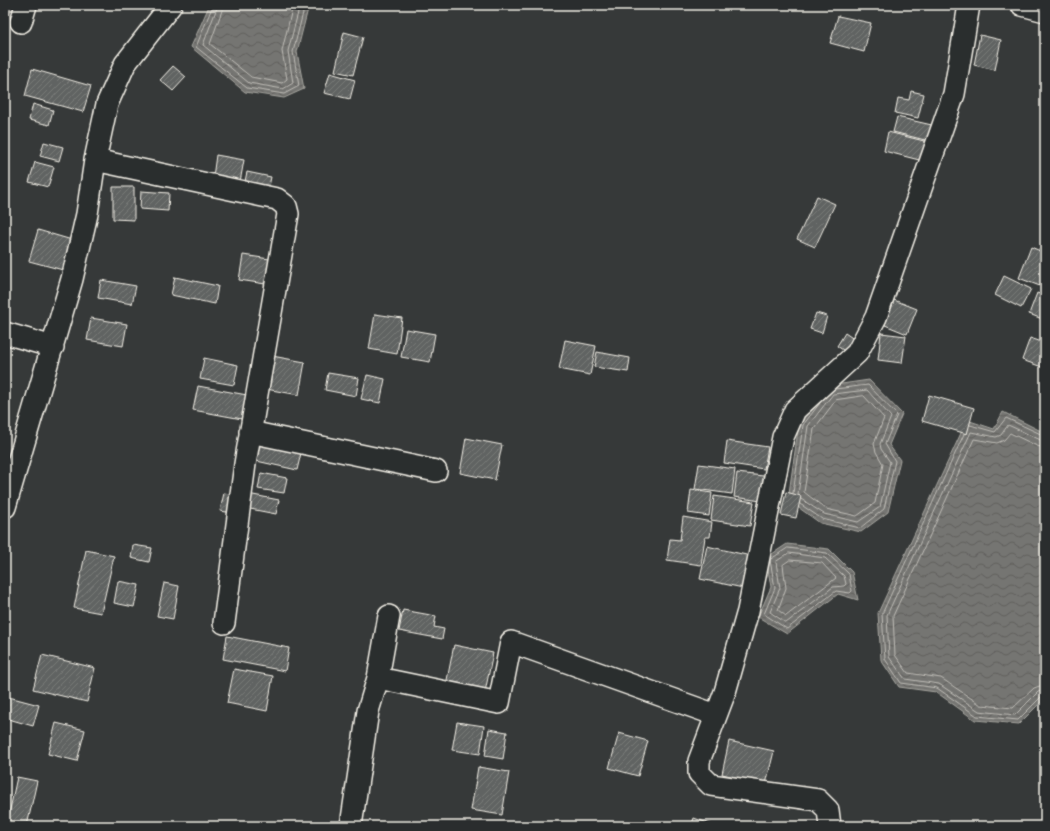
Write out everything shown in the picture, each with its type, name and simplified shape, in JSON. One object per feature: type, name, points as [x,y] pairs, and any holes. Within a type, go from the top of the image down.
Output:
[{"type":"street","points":[[5,507],[72,278],[84,228],[95,160],[107,104],[125,64],[171,5]]},
{"type":"street","points":[[830,826],[828,810],[818,800],[711,784],[699,773],[699,761],[725,692],[748,611],[782,437],[795,410],[857,353],[876,316],[954,94],[969,5]]},
{"type":"street","points":[[1022,5],[1045,11]]},
{"type":"street","points":[[95,160],[258,195],[277,200],[286,206],[288,214],[250,432],[224,623]]},
{"type":"street","points":[[5,333],[53,347]]},
{"type":"street","points":[[250,432],[436,471]]},
{"type":"street","points":[[350,826],[368,711],[378,678],[389,616]]},
{"type":"street","points":[[378,678],[499,703],[511,642],[716,715]]},
{"type":"water","points":[[309,5],[297,52],[304,89],[284,98],[245,92],[191,47],[209,6]]},
{"type":"water","points":[[869,380],[902,414],[889,445],[900,460],[888,512],[861,532],[820,523],[788,500],[799,423],[828,386]]},
{"type":"water","points":[[1003,412],[1045,433],[1045,698],[1019,724],[975,720],[936,692],[899,687],[881,660],[878,613],[967,420],[994,429]]},
{"type":"water","points":[[787,544],[829,549],[852,572],[858,600],[838,594],[787,634],[758,617],[771,587],[766,558]]},
{"type":"building","points":[[838,16],[871,23],[864,52],[830,43]]},
{"type":"building","points":[[344,32],[363,37],[353,75],[335,71]]},
{"type":"building","points":[[980,35],[1001,40],[995,70],[974,65]]},
{"type":"building","points":[[173,66],[186,77],[173,91],[160,80]]},
{"type":"building","points":[[32,69],[91,86],[83,112],[25,96]]},
{"type":"building","points":[[330,73],[355,80],[350,99],[324,93]]},
{"type":"building","points":[[911,91],[924,94],[918,118],[895,113],[898,98],[909,100]]},
{"type":"building","points":[[33,104],[53,110],[49,125],[29,120]]},
{"type":"building","points":[[897,117],[936,126],[933,142],[893,132]]},
{"type":"building","points":[[888,132],[932,143],[927,162],[884,151]]},
{"type":"building","points":[[44,142],[63,147],[59,161],[40,156]]},
{"type":"building","points":[[216,155],[244,160],[240,182],[213,177]]},
{"type":"building","points":[[35,162],[54,167],[48,187],[29,182]]},
{"type":"building","points":[[247,172],[271,177],[268,191],[244,186]]},
{"type":"building","points":[[113,187],[134,187],[134,220],[113,219]]},
{"type":"building","points":[[141,191],[169,193],[168,211],[140,209]]},
{"type":"building","points":[[817,196],[835,204],[815,247],[797,239]]},
{"type":"building","points":[[38,230],[72,240],[63,270],[29,261]]},
{"type":"building","points":[[1031,247],[1045,253],[1045,288],[1019,278]]},
{"type":"building","points":[[243,255],[276,260],[272,285],[239,280]]},
{"type":"building","points":[[1004,276],[1031,289],[1021,308],[995,295]]},
{"type":"building","points":[[175,277],[218,286],[215,304],[171,295]]},
{"type":"building","points":[[101,280],[136,286],[132,304],[98,298]]},
{"type":"building","points":[[1037,293],[1045,296],[1045,320],[1029,314]]},
{"type":"building","points":[[894,300],[917,309],[907,334],[885,325]]},
{"type":"building","points":[[816,313],[827,316],[822,333],[810,329]]},
{"type":"building","points":[[375,314],[402,318],[397,354],[369,349]]},
{"type":"building","points":[[91,318],[127,324],[123,346],[87,340]]},
{"type":"building","points":[[406,329],[435,334],[430,362],[401,357]]},
{"type":"building","points":[[845,333],[861,344],[852,356],[837,346]]},
{"type":"building","points":[[881,333],[906,336],[902,363],[878,360]]},
{"type":"building","points":[[1030,338],[1045,343],[1045,368],[1022,360]]},
{"type":"building","points":[[565,340],[596,346],[590,375],[559,369]]},
{"type":"building","points":[[597,352],[630,358],[628,372],[594,367]]},
{"type":"building","points":[[272,356],[305,362],[299,395],[266,389]]},
{"type":"building","points":[[204,358],[238,365],[234,385],[200,379]]},
{"type":"building","points":[[328,373],[359,378],[356,396],[325,390]]},
{"type":"building","points":[[367,375],[385,379],[380,403],[361,399]]},
{"type":"building","points":[[198,386],[247,395],[242,419],[193,410]]},
{"type":"building","points":[[929,395],[974,408],[967,434],[922,421]]},
{"type":"building","points":[[466,438],[502,445],[495,480],[460,473]]},
{"type":"building","points":[[256,439],[302,449],[297,470],[252,460]]},
{"type":"building","points":[[727,441],[768,447],[764,469],[724,463]]},
{"type":"building","points":[[699,464],[735,469],[732,494],[695,489]]},
{"type":"building","points":[[261,473],[287,478],[284,493],[258,489]]},
{"type":"building","points":[[737,473],[772,477],[768,502],[734,497]]},
{"type":"building","points":[[691,490],[712,493],[709,516],[688,513]]},
{"type":"building","points":[[786,492],[801,496],[796,518],[781,515]]},
{"type":"building","points":[[224,493],[236,495],[233,513],[220,511]]},
{"type":"building","points":[[248,494],[279,500],[276,514],[245,508]]},
{"type":"building","points":[[714,496],[754,502],[750,526],[711,520]]},
{"type":"building","points":[[683,517],[712,522],[710,537],[705,537],[701,565],[667,560],[670,539],[680,540]]},
{"type":"building","points":[[133,545],[152,548],[149,562],[131,558]]},
{"type":"building","points":[[707,546],[755,557],[748,589],[700,579]]},
{"type":"building","points":[[86,550],[114,556],[101,613],[74,608]]},
{"type":"building","points":[[118,581],[139,585],[134,607],[114,603]]},
{"type":"building","points":[[164,583],[179,586],[173,619],[157,616]]},
{"type":"building","points":[[403,610],[436,616],[434,627],[444,629],[442,639],[399,631]]},
{"type":"building","points":[[227,636],[289,648],[285,671],[223,659]]},
{"type":"building","points":[[454,645],[493,653],[485,692],[446,685]]},
{"type":"building","points":[[42,655],[95,668],[87,702],[33,689]]},
{"type":"building","points":[[234,669],[273,676],[267,711],[227,703]]},
{"type":"building","points":[[5,696],[39,705],[33,726],[5,718]]},
{"type":"building","points":[[457,722],[484,726],[480,754],[452,750]]},
{"type":"building","points":[[56,723],[85,730],[77,761],[48,754]]},
{"type":"building","points":[[489,729],[507,732],[503,759],[485,756]]},
{"type":"building","points":[[619,733],[648,741],[638,776],[609,768]]},
{"type":"building","points":[[729,741],[774,751],[766,784],[722,774]]},
{"type":"building","points":[[478,767],[509,772],[502,815],[471,810]]},
{"type":"building","points":[[17,777],[37,781],[27,826],[5,826],[5,813],[9,814]]},
{"type":"building","points":[[694,818],[716,826],[691,826]]}]
